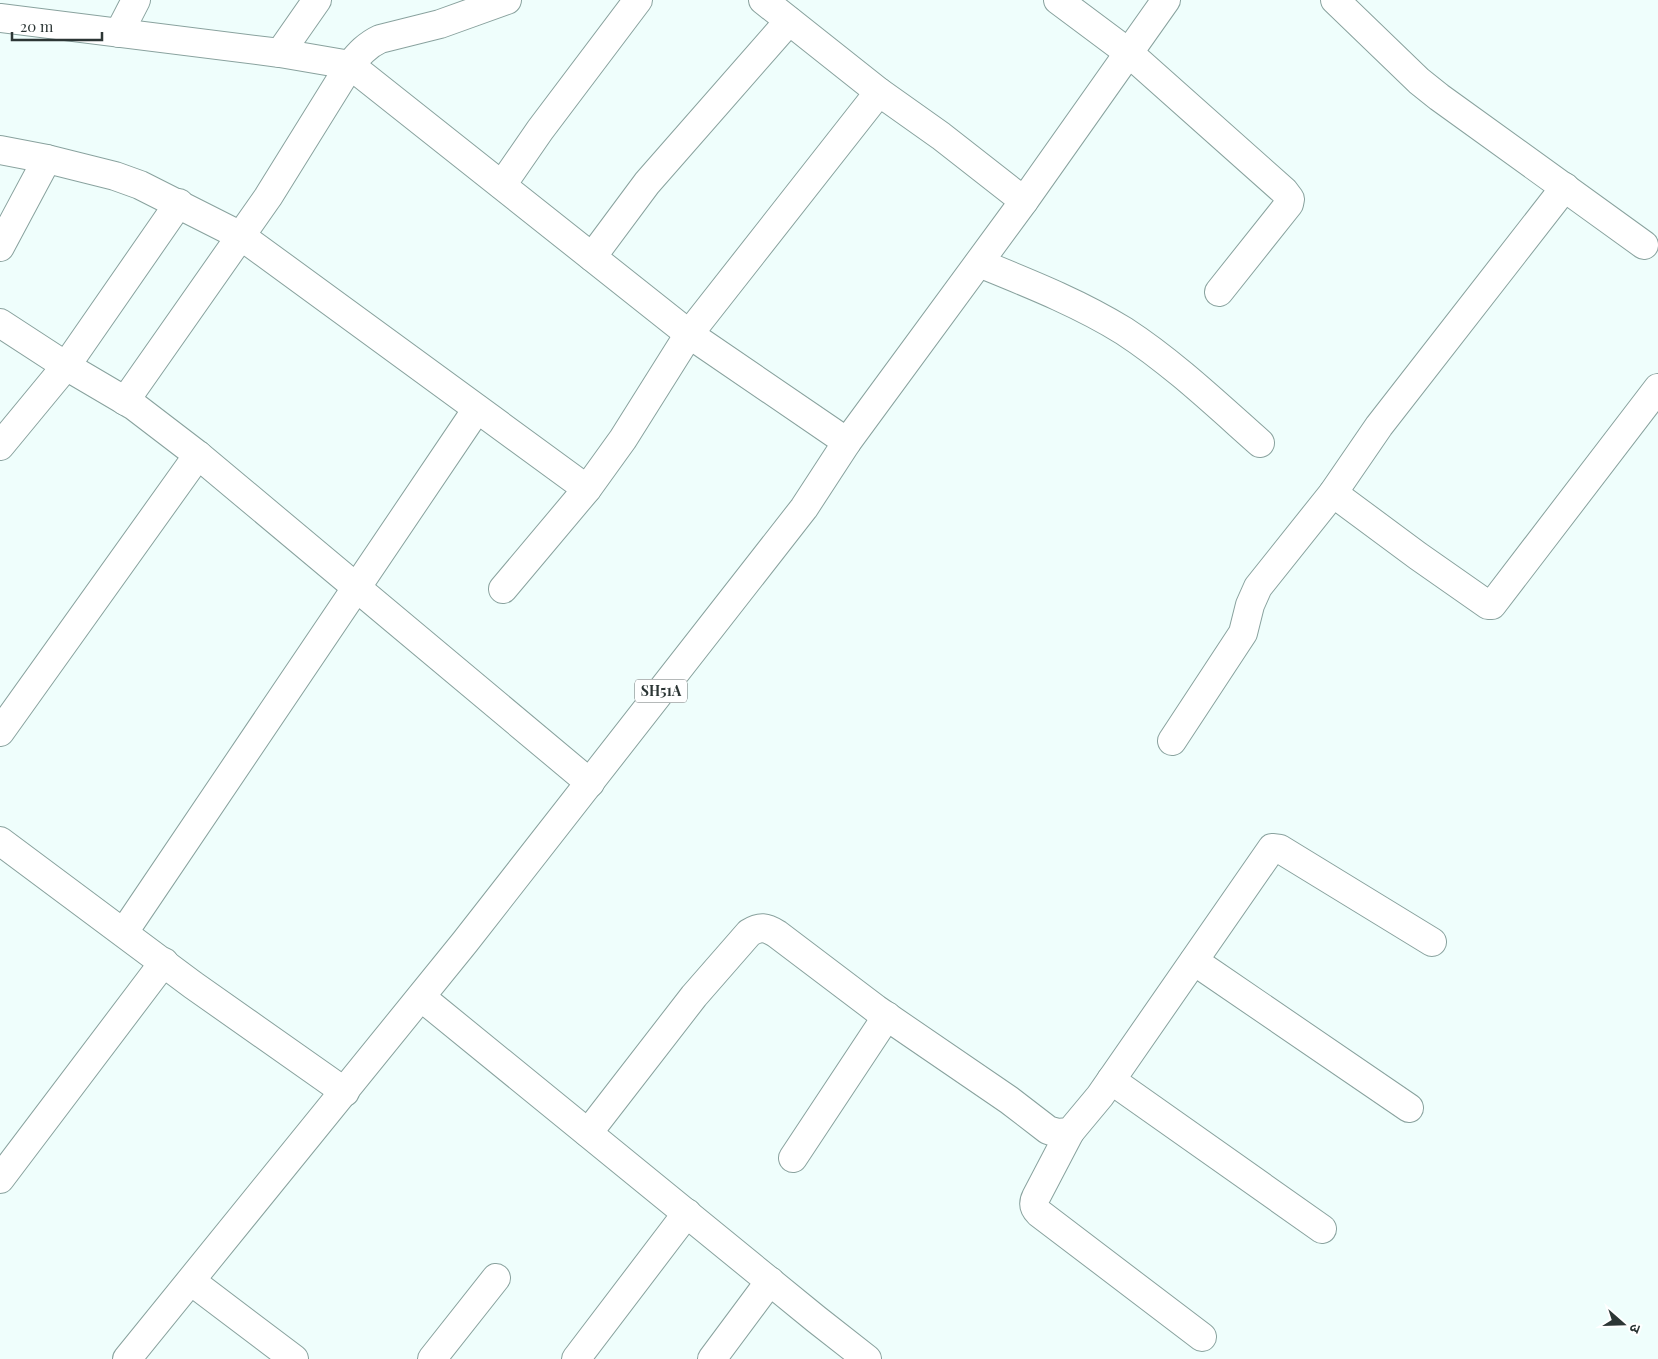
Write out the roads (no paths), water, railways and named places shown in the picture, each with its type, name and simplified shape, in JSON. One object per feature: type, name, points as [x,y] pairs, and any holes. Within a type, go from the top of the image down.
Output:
[{"type":"street","points":[[119,33],[136,0]]},
{"type":"street","points":[[280,53],[317,0]]},
{"type":"street","points":[[125,401],[268,197],[350,65],[367,46],[380,39],[440,24],[507,0]]},
{"type":"street","points":[[502,185],[540,130],[638,0]]},
{"type":"street","points":[[763,0],[878,92],[941,136],[1024,202]]},
{"type":"street","points":[[1058,0],[1129,53],[1284,191],[1290,200],[1289,204],[1219,292]]},
{"type":"street","name":"SH51A","points":[[127,1359],[421,997],[804,508],[847,442],[1024,202],[1166,0]]},
{"type":"street","points":[[1335,0],[1419,81],[1644,245]]},
{"type":"street","points":[[0,18],[280,53],[350,65],[689,334],[847,442]]},
{"type":"street","points":[[592,257],[647,183],[789,21]]},
{"type":"street","points":[[503,590],[587,489],[623,439],[689,334],[878,92]]},
{"type":"street","points":[[0,150],[47,159],[115,176],[140,185],[241,236],[587,489]]},
{"type":"street","points":[[0,247],[47,159]]},
{"type":"street","points":[[1172,741],[1243,633],[1250,605],[1258,587],[1333,493],[1379,426],[1565,187]]},
{"type":"street","points":[[0,446],[66,366],[179,204]]},
{"type":"street","points":[[979,263],[1035,286],[1125,332],[1173,368],[1260,443]]},
{"type":"street","points":[[0,323],[66,366],[125,401],[198,455],[590,782]]},
{"type":"street","points":[[1333,493],[1426,562],[1488,605],[1492,605],[1653,404]]},
{"type":"street","points":[[124,932],[477,410]]},
{"type":"street","points":[[0,732],[198,455]]},
{"type":"street","points":[[0,841],[193,985],[345,1092]]},
{"type":"street","points":[[1202,1337],[1039,1213],[1035,1208],[1036,1197],[1070,1132],[1094,1104],[1270,851],[1275,848],[1280,849],[1432,942]]},
{"type":"street","points":[[588,1133],[694,996],[749,933],[756,929],[765,928],[771,930],[887,1016],[1009,1100],[1048,1130],[1057,1133],[1070,1132]]},
{"type":"street","points":[[1194,961],[1409,1108]]},
{"type":"street","points":[[0,1180],[164,962]]},
{"type":"street","points":[[421,997],[867,1359]]},
{"type":"street","points":[[792,1158],[887,1016]]},
{"type":"street","points":[[1111,1080],[1322,1229]]},
{"type":"street","points":[[576,1359],[687,1213]]},
{"type":"street","points":[[432,1359],[496,1278]]},
{"type":"street","points":[[190,1281],[294,1359]]},
{"type":"street","points":[[712,1359],[770,1281]]}]
